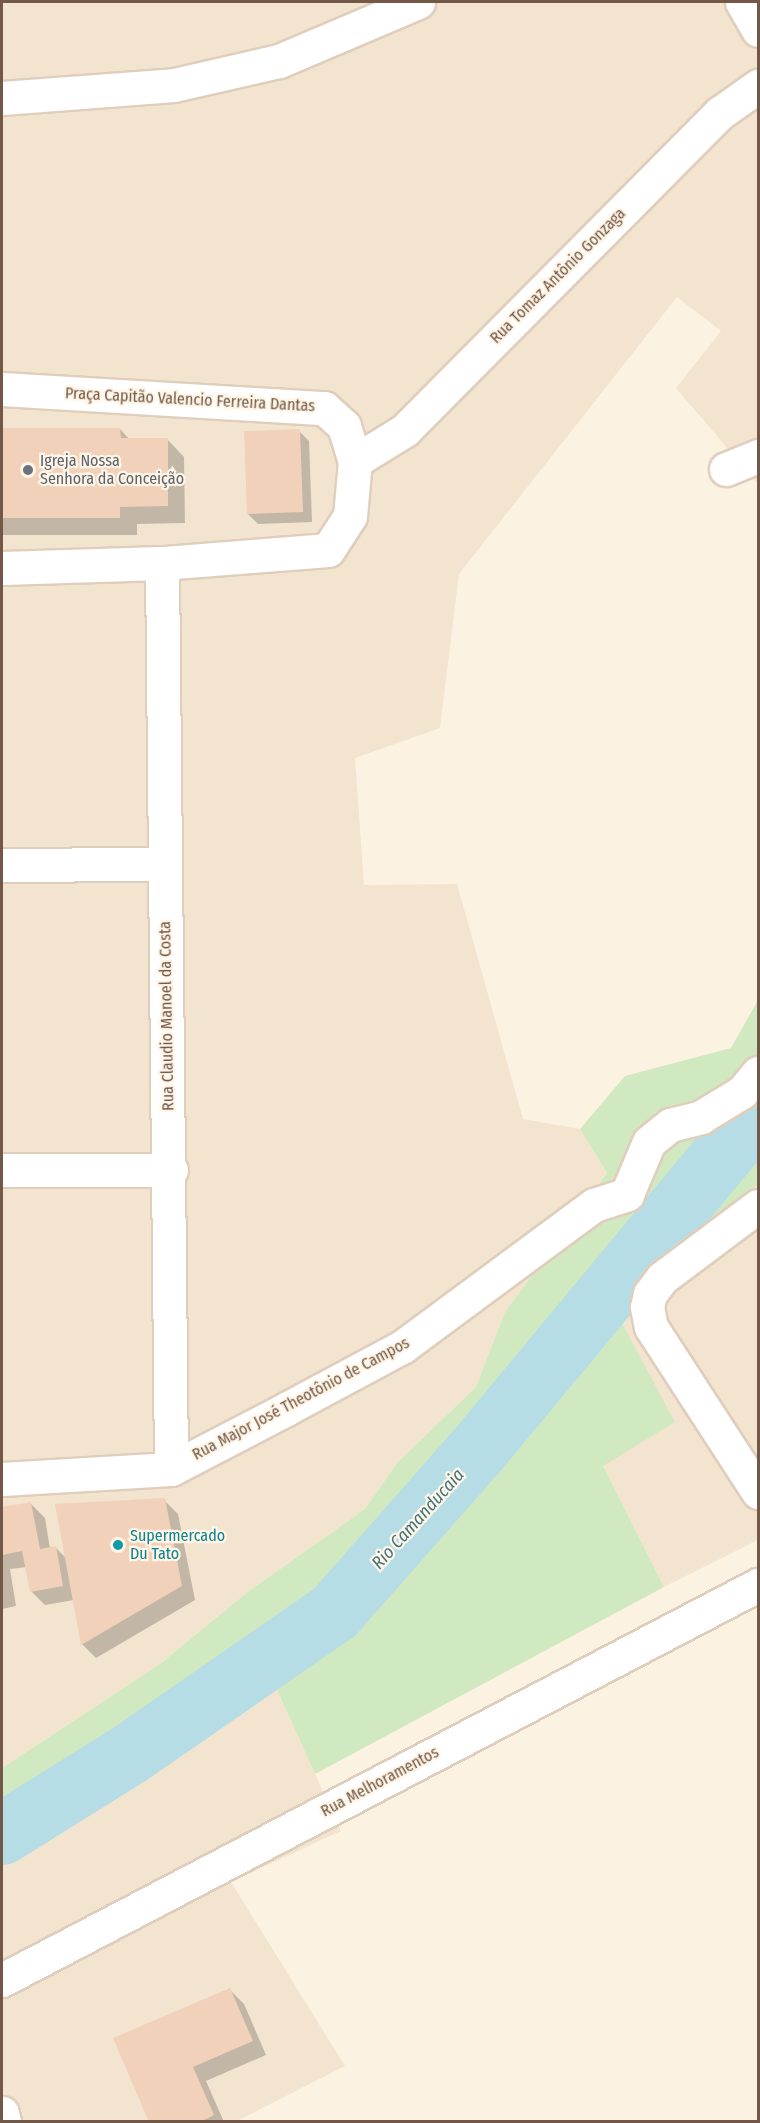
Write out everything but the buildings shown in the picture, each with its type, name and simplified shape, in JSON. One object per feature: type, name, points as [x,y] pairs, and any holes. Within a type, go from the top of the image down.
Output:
[{"type":"street","points":[[2,98],[174,85],[279,61],[418,2]]},
{"type":"street","points":[[742,2],[759,30]]},
{"type":"street","name":"Rua Tomaz Antônio Gonzaga","points":[[355,461],[405,430],[720,113],[759,86]]},
{"type":"street","name":"Praça Capitão Valencio Ferreira Dantas","points":[[2,389],[324,408],[344,426],[355,461],[350,516],[328,550],[162,563],[2,568]]},
{"type":"street","points":[[726,469],[759,456]]},
{"type":"street","name":"Rua Claudio Manoel da Costa","points":[[162,563],[163,864],[171,1170],[171,1468]]},
{"type":"street","points":[[2,865],[163,864]]},
{"type":"street","name":"Rua Major José Theotônio de Campos","points":[[2,1479],[171,1468],[402,1347],[594,1205],[627,1194],[649,1142],[670,1125],[701,1118],[742,1092],[759,1073]]},
{"type":"street","points":[[2,1170],[171,1170]]},
{"type":"street","points":[[759,1206],[662,1278],[650,1294],[647,1307],[651,1327],[759,1492]]},
{"type":"street","name":"Rua Melhoramentos","points":[[2,1980],[759,1585]]},
{"type":"street","points":[[2,2114],[4,2121]]},
{"type":"shaded area","points":[[2,2],[758,2],[758,484],[676,388],[721,331],[677,297],[459,574],[440,728],[355,758],[364,885],[457,884],[523,1119],[580,1129],[607,1173],[505,1312],[476,1387],[397,1463],[365,1509],[249,1591],[160,1664],[2,1768]]},
{"type":"shaded area","points":[[758,1184],[758,1540],[664,1587],[602,1466],[674,1422],[614,1308]]},
{"type":"shaded area","points":[[277,1690],[341,1831],[231,1882],[345,2066],[237,2121],[2,2121],[2,1846]]},
{"type":"green space","points":[[758,1000],[758,1184],[614,1308],[675,1422],[603,1466],[664,1587],[315,1774],[277,1690],[2,1846],[2,1768],[160,1664],[249,1591],[365,1509],[397,1463],[476,1387],[505,1312],[607,1173],[580,1129],[625,1076],[731,1048]]},
{"type":"waterway","name":"Rio Camanducaia","points":[[2,1834],[130,1754],[334,1613],[476,1452],[746,1127],[758,1120]]},
{"type":"place","name":"Igreja Nossa Senhora da Conceição","points":[[28,470]]},
{"type":"place","name":"Supermercado Du Tato","points":[[118,1545]]}]
